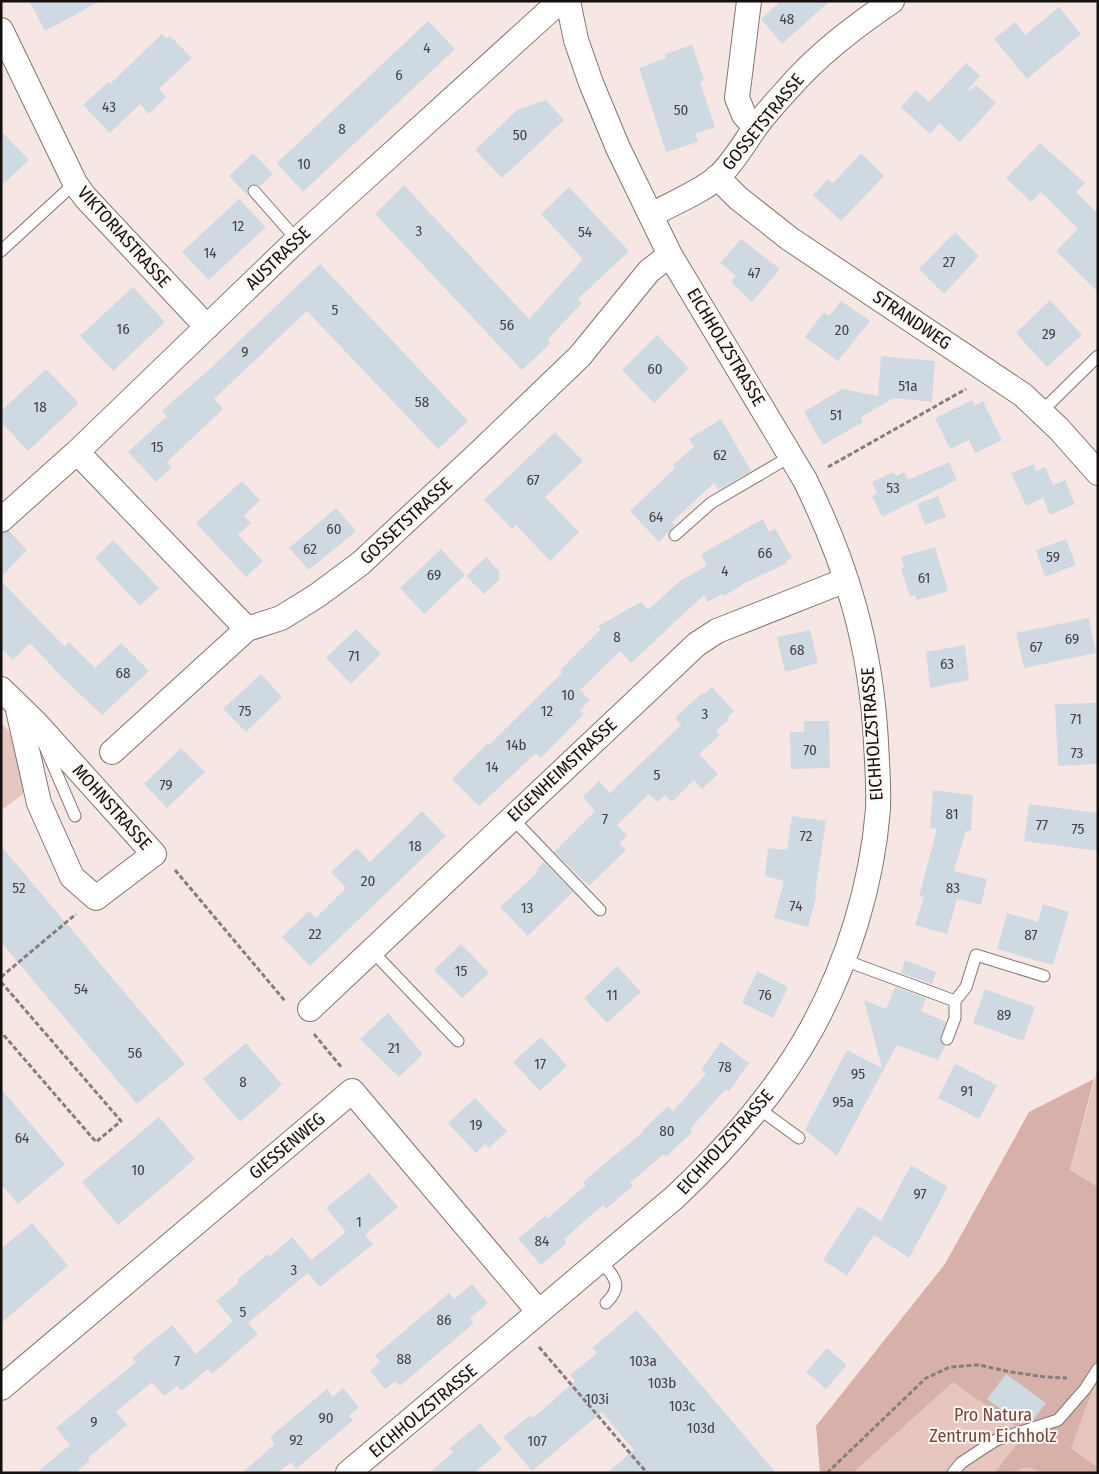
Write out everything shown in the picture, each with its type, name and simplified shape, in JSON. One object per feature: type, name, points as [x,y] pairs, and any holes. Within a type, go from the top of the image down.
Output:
[{"type":"street","name":"AUSTRASSE","points":[[1,520],[77,452],[297,240],[560,1]]},
{"type":"street","name":"EICHHOLZSTRASSE","points":[[351,1472],[675,1197],[706,1168],[758,1108],[779,1080],[812,1029],[844,960],[860,906],[878,809],[874,714],[868,663],[858,618],[822,514],[792,456],[670,255],[618,148],[591,83],[576,40],[568,1]]},
{"type":"street","points":[[749,1],[737,85],[737,98],[744,115],[755,127]]},
{"type":"street","name":"GOSSETSTRASSE","points":[[651,214],[692,194],[717,177],[733,160],[755,127],[788,88],[810,66],[862,22],[892,1]]},
{"type":"street","name":"VIKTORIASTRASSE","points":[[1,30],[75,183],[85,197],[207,327]]},
{"type":"street","name":"STRANDWEG","points":[[717,177],[738,198],[790,239],[1023,394],[1042,411],[1098,473]]},
{"type":"street","name":"GOSSETSTRASSE","points":[[112,752],[246,629],[281,618],[318,595],[361,563],[580,356],[649,271],[670,255]]},
{"type":"street","points":[[77,452],[246,629]]},
{"type":"street","name":"EIGENHEIMSTRASSE","points":[[310,1009],[706,636],[846,580]]},
{"type":"street","name":"MOHNSTRASSE","points":[[9,697],[154,854],[96,898],[72,877],[38,803],[9,697]]},
{"type":"street","points":[[352,1091],[531,1320]]},
{"type":"street","name":"GIESSENWEG","points":[[1,1388],[352,1091]]},
{"type":"lane","points":[[1,250],[75,183]]},
{"type":"lane","points":[[254,191],[297,240]]},
{"type":"lane","points":[[1042,411],[1098,356]]},
{"type":"lane","points":[[675,535],[711,503],[792,456]]},
{"type":"lane","points":[[34,722],[75,816]]},
{"type":"lane","points":[[512,818],[600,910]]},
{"type":"lane","points":[[372,951],[458,1041]]},
{"type":"lane","points":[[947,1040],[955,1018],[955,1001],[966,987],[976,955],[1044,976]]},
{"type":"lane","points":[[844,960],[955,1001]]},
{"type":"lane","points":[[758,1108],[799,1138]]},
{"type":"lane","points":[[600,1260],[615,1279],[617,1286],[614,1295],[606,1302]]},
{"type":"lane","points":[[953,1473],[962,1463],[996,1440],[1058,1420],[1085,1389],[1095,1374]]},
{"type":"path","points":[[804,480],[993,374]]},
{"type":"path","points":[[154,854],[167,861],[288,1004]]},
{"type":"path","points":[[1,978],[96,898]]},
{"type":"path","points":[[1,982],[121,1121],[96,1142],[1,1032]]},
{"type":"path","points":[[312,1033],[342,1068],[348,1078],[352,1091]]},
{"type":"path","points":[[531,1320],[647,1473]]},
{"type":"path","points":[[827,1473],[926,1378],[950,1367],[979,1364],[1011,1372],[1045,1377],[1095,1374]]},
{"type":"green space","points":[[1,723],[8,730],[23,759],[23,794],[3,809],[1,807]]},
{"type":"green space","points":[[1098,1067],[1098,1187],[1070,1171]]},
{"type":"green space","name":"Pro Natura Zentrum Eichholz","points":[[1098,1348],[1098,1473],[853,1473],[953,1382]]},
{"type":"shaded area","points":[[1094,1079],[1070,1170],[1098,1187],[1098,1375],[1071,1448],[1098,1468],[1098,1473],[1041,1473],[1035,1469],[1028,1468],[1018,1470],[1015,1473],[995,1473],[1025,1433],[953,1382],[853,1473],[820,1473],[816,1426],[945,1264],[1029,1112]]},
{"type":"building","points":[[29,1],[100,1],[45,31]]},
{"type":"building","points":[[781,1],[830,1],[782,44],[761,19]]},
{"type":"building","points":[[1059,7],[1081,34],[1027,79],[994,39],[1015,22],[1025,35]]},
{"type":"building","points":[[428,21],[455,49],[303,192],[277,163]]},
{"type":"building","points":[[162,34],[167,39],[170,36],[192,58],[159,89],[166,97],[149,114],[140,104],[110,133],[83,105],[108,82],[110,84]]},
{"type":"building","points":[[692,45],[704,80],[700,82],[715,127],[695,134],[698,142],[666,152],[639,68],[666,58],[665,54]]},
{"type":"building","points":[[966,63],[980,76],[968,90],[970,91],[976,85],[996,103],[960,142],[939,123],[930,134],[901,107],[916,90],[929,102]]},
{"type":"building","points":[[546,100],[564,120],[502,178],[475,150],[517,110]]},
{"type":"building","points":[[1,131],[29,160],[1,186]]},
{"type":"building","points":[[1040,143],[1085,183],[1076,192],[1095,211],[1098,209],[1098,292],[1056,251],[1078,229],[1041,192],[1031,202],[1006,178]]},
{"type":"building","points":[[253,153],[273,174],[260,186],[253,184],[249,186],[248,196],[229,176]]},
{"type":"building","points":[[861,153],[884,176],[841,221],[813,195],[828,179],[833,183]]},
{"type":"building","points":[[404,185],[529,319],[583,259],[541,214],[569,187],[629,251],[578,299],[582,303],[548,339],[551,343],[522,370],[375,214]]},
{"type":"building","points":[[239,199],[266,227],[209,280],[182,252]]},
{"type":"building","points":[[955,232],[979,256],[944,294],[919,269]]},
{"type":"building","points":[[741,239],[780,269],[752,302],[731,282],[736,276],[720,263]]},
{"type":"building","points":[[320,264],[468,421],[438,449],[307,311],[214,399],[223,409],[167,462],[172,467],[156,482],[128,452],[167,416],[162,411],[212,367]]},
{"type":"building","points":[[133,287],[165,322],[113,371],[80,336]]},
{"type":"building","points":[[1050,300],[1082,335],[1047,367],[1016,333]]},
{"type":"building","points":[[841,301],[870,321],[838,361],[805,337],[824,312],[829,316]]},
{"type":"building","points":[[657,335],[689,368],[654,403],[622,370]]},
{"type":"building","points":[[881,356],[935,361],[932,402],[894,398],[861,417],[863,422],[823,445],[804,412],[842,389],[878,396]]},
{"type":"building","points":[[46,369],[79,403],[28,451],[1,422],[1,411]]},
{"type":"building","points":[[972,400],[975,406],[983,401],[1002,440],[975,453],[969,440],[950,449],[935,418]]},
{"type":"building","points":[[721,419],[751,471],[719,490],[714,483],[672,522],[675,525],[659,542],[630,511],[675,468],[673,465],[694,447],[689,439]]},
{"type":"building","points":[[555,432],[583,461],[545,497],[579,532],[550,561],[516,525],[512,529],[484,500]]},
{"type":"building","points":[[949,462],[957,480],[882,517],[872,496],[877,493],[872,482],[894,472],[896,476],[904,472],[908,480]]},
{"type":"building","points":[[1034,464],[1036,471],[1045,467],[1053,485],[1065,480],[1075,504],[1050,515],[1043,498],[1026,506],[1011,473]]},
{"type":"building","points":[[242,481],[260,500],[244,516],[251,523],[238,535],[263,561],[246,577],[196,523]]},
{"type":"building","points":[[938,496],[946,517],[925,525],[917,504]]},
{"type":"building","points":[[336,508],[356,531],[309,570],[289,548]]},
{"type":"building","points":[[763,519],[769,532],[775,528],[792,558],[786,561],[787,563],[741,585],[724,596],[722,594],[708,602],[704,595],[631,663],[620,651],[580,690],[590,700],[580,710],[584,714],[541,758],[536,753],[479,806],[452,779],[562,673],[560,670],[601,629],[598,626],[641,602],[648,610],[681,580],[707,566],[701,554]]},
{"type":"building","points":[[9,531],[27,550],[1,577],[1,533]]},
{"type":"building","points":[[1066,539],[1076,565],[1045,577],[1036,550]]},
{"type":"building","points":[[113,540],[159,588],[140,606],[95,558]]},
{"type":"building","points":[[935,547],[948,591],[917,600],[915,595],[910,597],[901,568],[904,568],[901,557]]},
{"type":"building","points":[[441,549],[465,575],[424,614],[400,588]]},
{"type":"building","points":[[486,557],[499,571],[499,580],[484,594],[466,576]]},
{"type":"building","points":[[1,581],[65,647],[69,642],[95,668],[121,643],[149,671],[102,715],[30,643],[13,660],[1,648]]},
{"type":"building","points":[[1089,618],[1096,653],[1024,668],[1016,633]]},
{"type":"building","points":[[356,629],[381,654],[351,684],[326,658]]},
{"type":"building","points":[[810,630],[818,663],[785,672],[777,637]]},
{"type":"building","points":[[965,645],[969,680],[930,688],[926,652]]},
{"type":"building","points":[[261,674],[282,697],[246,732],[223,709]]},
{"type":"building","points":[[712,687],[734,711],[727,718],[728,720],[716,731],[720,735],[699,754],[718,774],[702,789],[694,780],[672,802],[665,795],[657,802],[649,794],[617,825],[627,835],[619,843],[626,850],[589,886],[554,852],[595,811],[583,797],[599,781],[610,793],[681,725],[675,718],[702,693],[704,694]]},
{"type":"building","points":[[1096,703],[1098,764],[1058,766],[1055,704]]},
{"type":"building","points":[[804,721],[829,721],[830,768],[791,769],[790,732],[804,732]]},
{"type":"building","points":[[181,748],[205,772],[167,808],[144,784]]},
{"type":"building","points":[[933,790],[973,795],[971,831],[966,831],[954,871],[987,879],[981,905],[957,899],[947,934],[915,925],[924,897],[919,896],[937,829],[930,828]]},
{"type":"building","points":[[1029,804],[1098,813],[1098,851],[1024,841]]},
{"type":"building","points":[[422,811],[446,836],[310,966],[282,937],[309,911],[316,918],[346,888],[331,872],[357,848],[370,862]]},
{"type":"building","points":[[792,816],[826,821],[815,893],[817,894],[808,927],[774,918],[784,881],[765,876],[768,848],[787,850]]},
{"type":"building","points":[[1,846],[185,1064],[137,1104],[1,942]]},
{"type":"building","points":[[544,862],[573,892],[528,936],[500,907],[538,872],[536,870]]},
{"type":"building","points":[[1043,904],[1069,912],[1053,965],[997,949],[1007,913],[1038,922]]},
{"type":"building","points":[[461,944],[489,973],[462,998],[434,970]]},
{"type":"building","points":[[905,960],[936,972],[932,984],[901,973]]},
{"type":"building","points":[[617,966],[641,992],[607,1023],[584,998]]},
{"type":"building","points":[[757,971],[788,987],[773,1018],[742,1003]]},
{"type":"building","points":[[895,987],[926,998],[921,1011],[946,1022],[940,1040],[945,1046],[938,1060],[897,1045],[837,1156],[805,1130],[847,1050],[882,1068],[864,1000],[886,1009]]},
{"type":"building","points":[[985,989],[1035,1007],[1023,1041],[973,1023]]},
{"type":"building","points":[[388,1013],[423,1054],[399,1077],[360,1039]]},
{"type":"building","points":[[541,1037],[567,1066],[540,1091],[513,1062]]},
{"type":"building","points":[[721,1042],[749,1063],[729,1091],[726,1089],[690,1129],[692,1132],[666,1157],[664,1154],[630,1183],[633,1186],[606,1209],[603,1205],[564,1239],[567,1243],[541,1265],[518,1239],[545,1216],[547,1219],[586,1185],[583,1183],[592,1174],[643,1132],[668,1106],[673,1111],[706,1074],[701,1070]]},
{"type":"building","points":[[246,1043],[282,1085],[240,1122],[203,1079]]},
{"type":"building","points":[[955,1064],[997,1085],[979,1119],[938,1098]]},
{"type":"building","points":[[1,1089],[65,1164],[18,1204],[1,1184]]},
{"type":"building","points":[[475,1098],[507,1131],[489,1148],[485,1144],[476,1153],[448,1123]]},
{"type":"building","points":[[159,1117],[195,1159],[118,1225],[82,1182]]},
{"type":"building","points":[[911,1165],[948,1187],[909,1258],[874,1235],[847,1276],[823,1260],[858,1206],[881,1221]]},
{"type":"building","points":[[369,1173],[398,1207],[365,1235],[373,1244],[320,1287],[308,1273],[248,1323],[258,1334],[212,1374],[208,1369],[181,1391],[177,1386],[164,1396],[152,1382],[116,1412],[127,1425],[88,1458],[90,1460],[75,1473],[36,1473],[70,1445],[56,1428],[136,1362],[132,1358],[172,1325],[196,1354],[233,1321],[216,1301],[268,1254],[270,1256],[292,1237],[311,1260],[346,1232],[326,1208]]},
{"type":"building","points":[[32,1223],[68,1266],[1,1323],[1,1249]]},
{"type":"building","points":[[472,1284],[488,1303],[470,1318],[474,1323],[400,1386],[395,1381],[385,1389],[370,1371],[380,1362],[375,1356],[449,1293],[454,1299]]},
{"type":"building","points":[[637,1310],[776,1473],[607,1473],[634,1450],[602,1412],[532,1471],[503,1437],[530,1415],[533,1418],[575,1381],[570,1375],[597,1353],[592,1348]]},
{"type":"building","points":[[827,1348],[847,1365],[826,1389],[806,1372]]},
{"type":"building","points":[[1006,1374],[1046,1403],[1033,1420],[1021,1424],[987,1399]]},
{"type":"building","points":[[343,1388],[359,1407],[349,1416],[353,1420],[296,1469],[291,1462],[278,1473],[242,1473],[275,1444],[270,1437],[327,1389],[333,1397]]},
{"type":"building","points":[[480,1423],[502,1449],[474,1473],[429,1473],[453,1452],[450,1448]]}]
